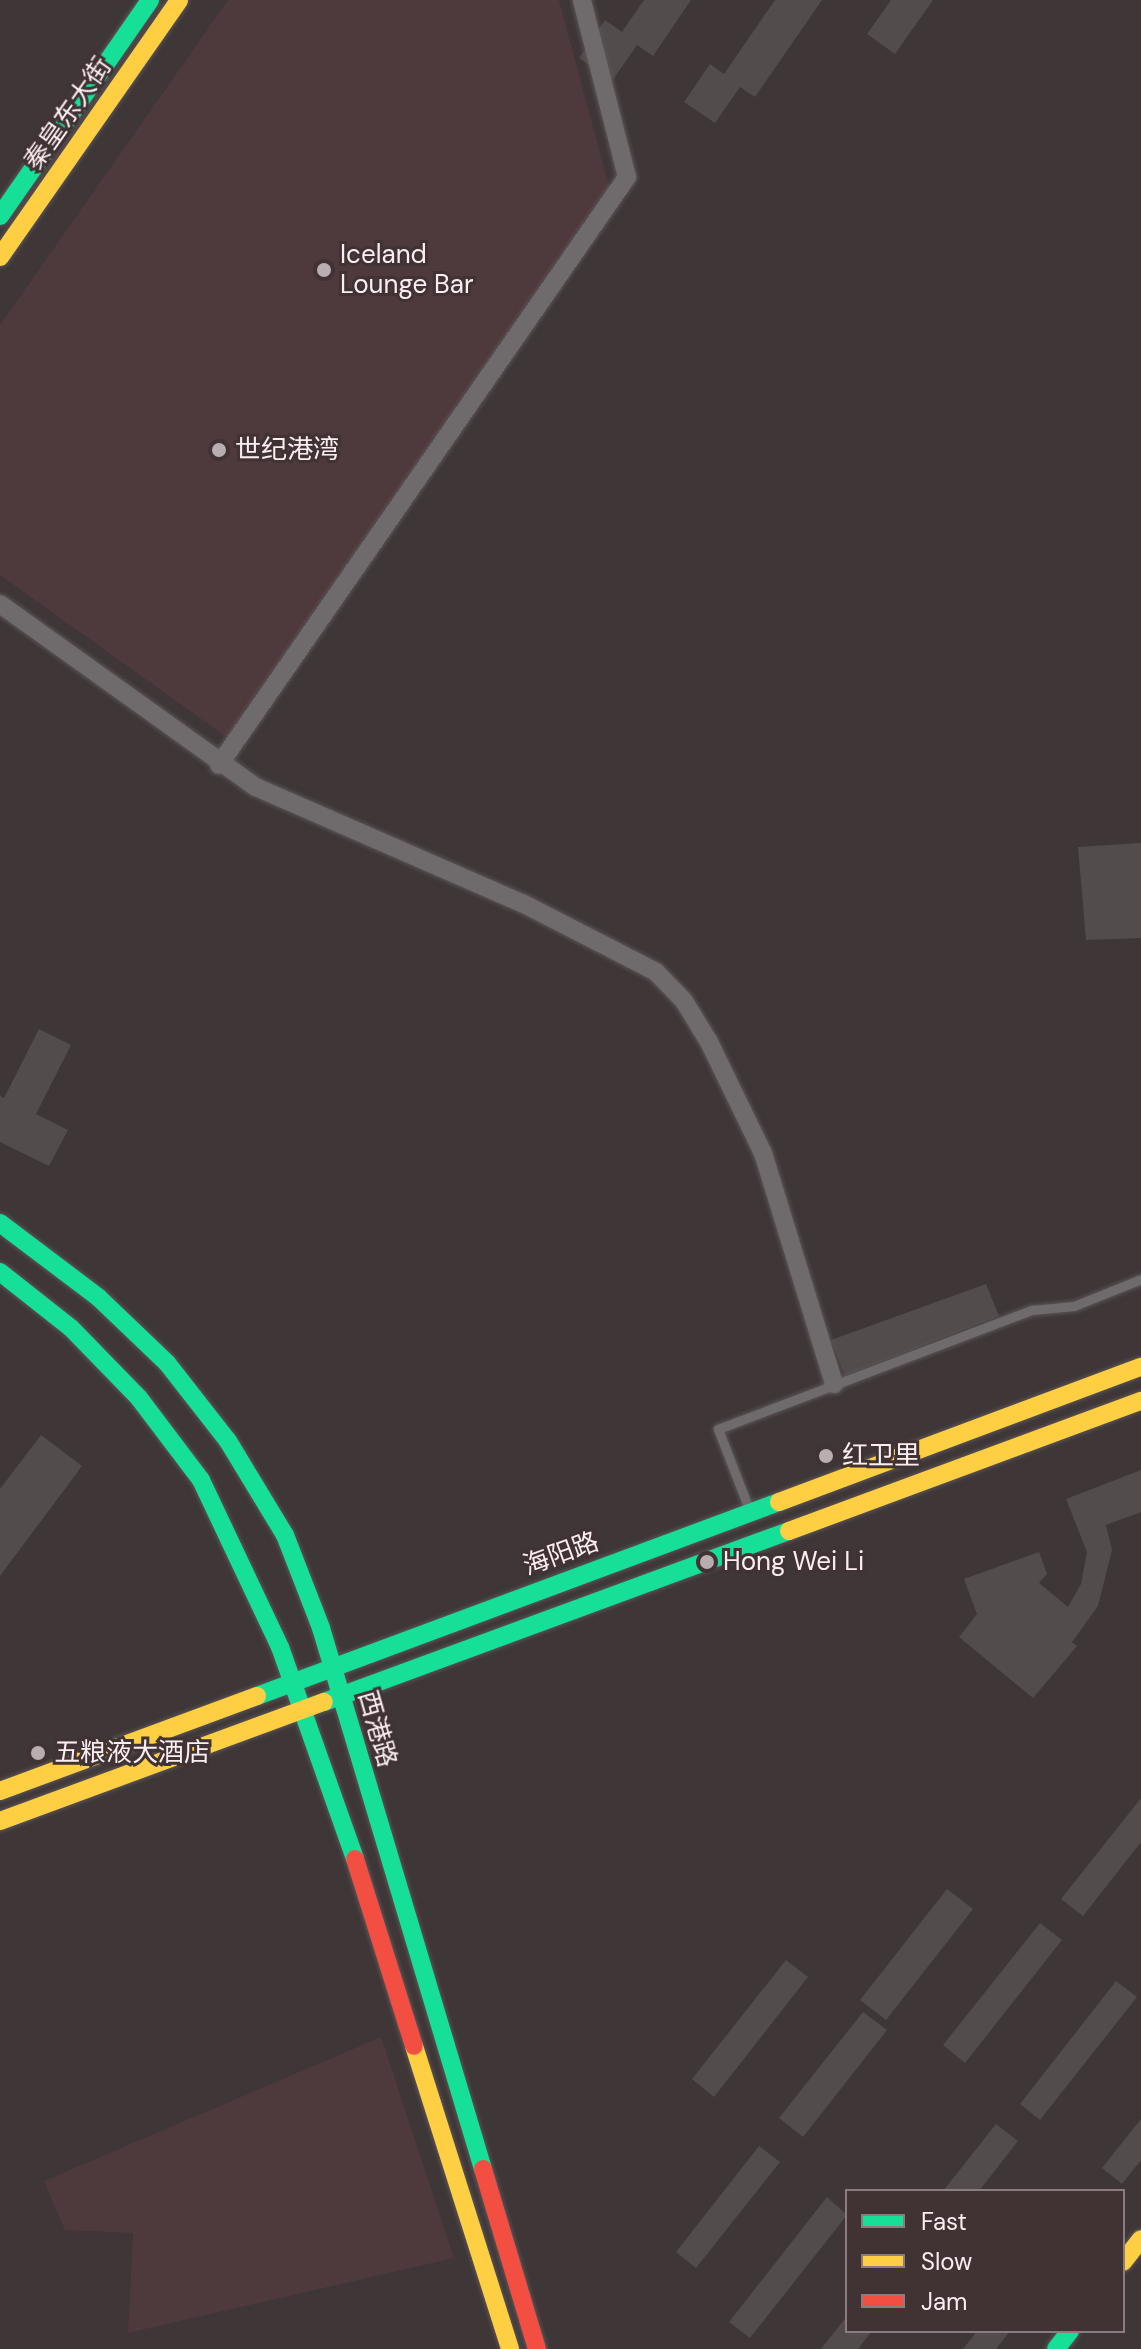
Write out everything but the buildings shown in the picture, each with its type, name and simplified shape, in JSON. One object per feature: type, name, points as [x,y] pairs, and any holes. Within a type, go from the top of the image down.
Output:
[{"type":"main road","name":"秦皇东大街","points":[[0,216],[150,0]]},
{"type":"main road","name":"秦皇东大街","points":[[0,257],[179,0]]},
{"type":"main road","name":"西港路","points":[[0,1223],[99,1298],[167,1363],[228,1441],[285,1535],[333,1667],[537,2349]]},
{"type":"main road","points":[[0,1272],[71,1328],[172,1437],[201,1480],[304,1709],[510,2349]]},
{"type":"main road","name":"海阳路","points":[[0,1791],[1141,1367]]},
{"type":"main road","points":[[0,1821],[1141,1401]]},
{"type":"main road","points":[[1125,2259],[1141,2239]]},
{"type":"main road","points":[[1056,2349],[1068,2333]]},
{"type":"street","points":[[219,765],[627,177],[582,0]]},
{"type":"street","points":[[0,604],[219,765],[256,787],[522,903],[656,972],[684,1001],[709,1042],[763,1153],[834,1384]]},
{"type":"lane","points":[[750,1512],[718,1429],[1032,1310],[1074,1306],[1141,1279]]},
{"type":"shaded area","name":"世纪港湾","points":[[228,0],[559,0],[612,198],[236,744],[0,575],[0,325]]},
{"type":"shaded area","points":[[381,2037],[454,2258],[128,2333],[133,2233],[65,2230],[44,2181]]},
{"type":"traffic: fast","points":[[0,216],[150,0]]},
{"type":"traffic: fast","points":[[0,1223],[99,1298],[167,1363],[228,1441],[285,1535],[321,1628],[483,2169]]},
{"type":"traffic: fast","points":[[0,1272],[71,1328],[139,1398],[201,1480],[280,1647],[355,1859]]},
{"type":"traffic: fast","points":[[257,1696],[779,1502]]},
{"type":"traffic: fast","points":[[324,1702],[789,1531]]},
{"type":"traffic: fast","points":[[1056,2349],[1068,2333]]},
{"type":"traffic: slow","points":[[0,257],[179,0]]},
{"type":"traffic: slow","points":[[779,1502],[1141,1367]]},
{"type":"traffic: slow","points":[[789,1531],[1141,1401]]},
{"type":"traffic: slow","points":[[0,1791],[257,1696]]},
{"type":"traffic: slow","points":[[0,1821],[324,1702]]},
{"type":"traffic: slow","points":[[414,2046],[510,2349]]},
{"type":"traffic: slow","points":[[1125,2259],[1141,2239]]},
{"type":"traffic: jam","points":[[355,1859],[414,2046]]},
{"type":"traffic: jam","points":[[483,2169],[537,2349]]},
{"type":"place","name":"Iceland Lounge Bar","points":[[324,270]]},
{"type":"place","name":"世纪港湾","points":[[219,450]]},
{"type":"place","name":"红卫里","points":[[826,1456]]},
{"type":"place","name":"Hong Wei Li","points":[[707,1562]]},
{"type":"place","name":"五粮液大酒店","points":[[38,1753]]}]
